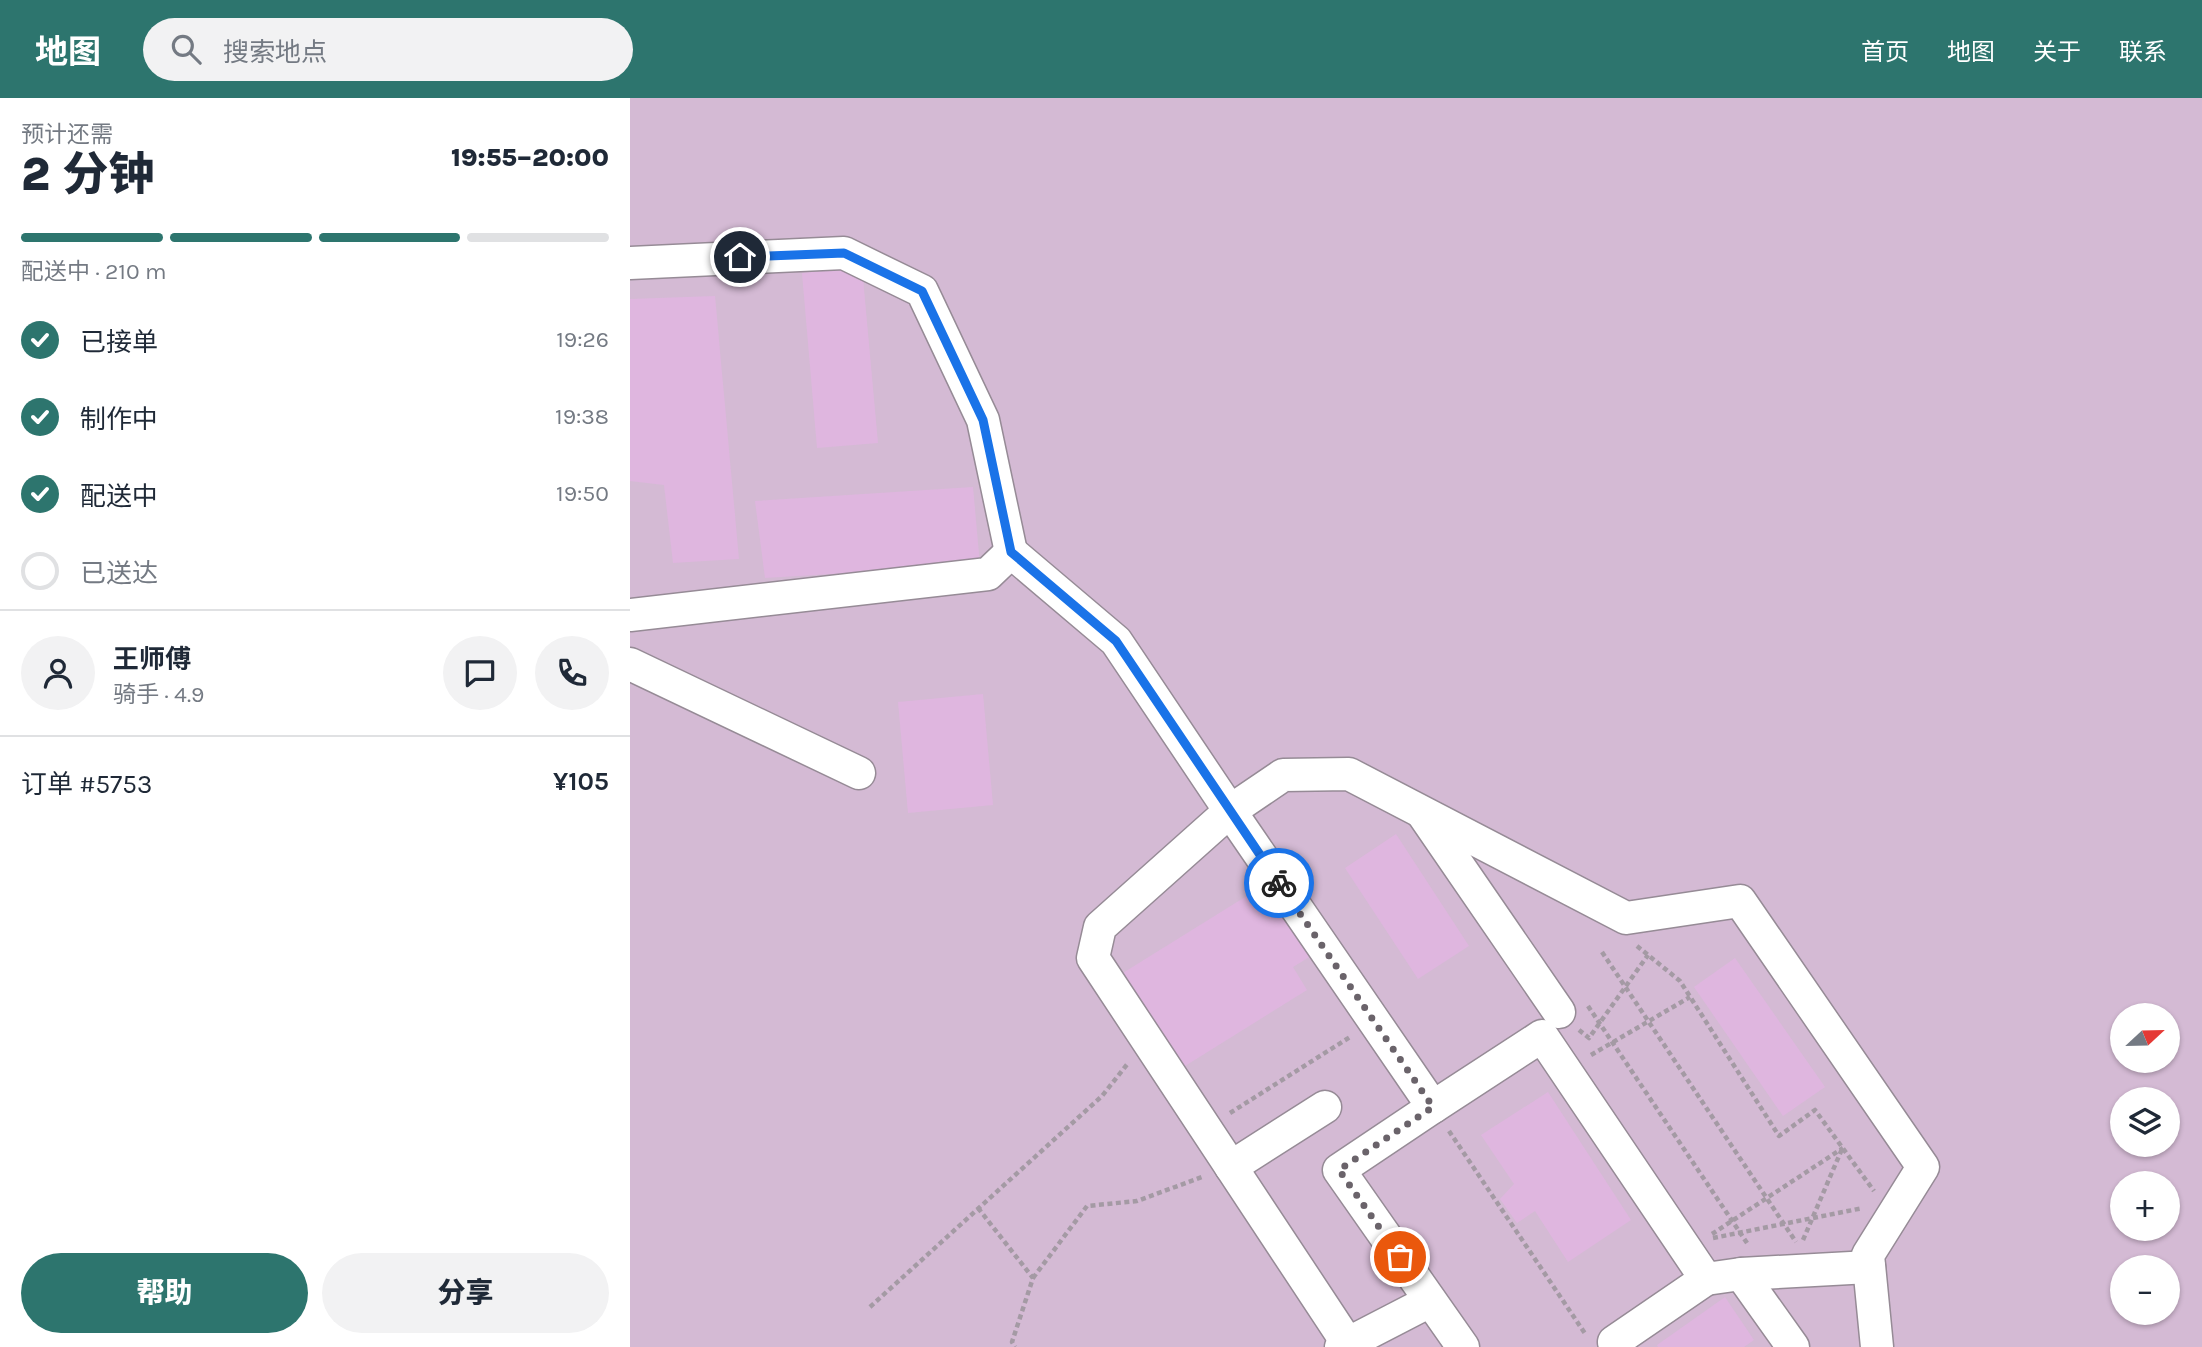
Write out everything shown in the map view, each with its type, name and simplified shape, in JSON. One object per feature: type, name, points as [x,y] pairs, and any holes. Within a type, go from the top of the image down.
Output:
[{"type":"street","points":[[630,263],[844,253],[922,291],[983,420],[1011,552],[1116,641],[1433,1107]]},
{"type":"street","points":[[630,615],[988,574],[1011,552]]},
{"type":"street","points":[[630,664],[859,773]]},
{"type":"street","points":[[1430,1301],[1346,1346],[1093,958],[1100,927],[1230,811],[1283,775],[1349,774],[1626,918],[1740,901],[1923,1167],[1888,1210],[1868,1255],[1877,1347]]},
{"type":"street","points":[[1421,811],[1570,1005]]},
{"type":"street","points":[[1463,1347],[1339,1170],[1542,1036],[1706,1279]]},
{"type":"street","points":[[1231,1167],[1325,1107]]},
{"type":"street","points":[[1606,1343],[1706,1279],[1754,1273],[1869,1267]]},
{"type":"street","points":[[1754,1273],[1794,1347]]},
{"type":"path","points":[[1628,938],[1679,981],[1779,1136],[1815,1110],[1888,1210]]},
{"type":"path","points":[[1602,952],[1800,1247],[1843,1148]]},
{"type":"path","points":[[1570,1005],[1589,1038],[1648,955]]},
{"type":"path","points":[[1565,1070],[1690,997]]},
{"type":"path","points":[[1570,1005],[1600,1023],[1740,1232],[1754,1273]]},
{"type":"path","points":[[1206,1128],[1355,1034]]},
{"type":"path","points":[[870,1307],[1102,1096],[1147,1039]]},
{"type":"path","points":[[1433,1107],[1606,1343]]},
{"type":"path","points":[[1843,1148],[1702,1240],[1813,1217],[1888,1210]]},
{"type":"path","points":[[1015,1347],[1012,1342],[1033,1278],[1087,1206],[1137,1201],[1231,1167]]},
{"type":"path","points":[[978,1208],[1033,1278]]},
{"type":"shaded area","points":[[630,98],[2202,98],[2202,1347],[630,1347]]},
{"type":"building","points":[[862,267],[878,443],[817,448],[802,273]]},
{"type":"building","points":[[715,296],[739,559],[673,563],[664,485],[630,481],[630,299]]},
{"type":"building","points":[[973,487],[980,565],[765,578],[755,501]]},
{"type":"building","points":[[983,694],[993,805],[908,813],[898,702]]},
{"type":"building","points":[[1396,834],[1469,946],[1418,979],[1345,868]]},
{"type":"building","points":[[1266,884],[1311,956],[1293,967],[1307,990],[1177,1071],[1118,976]]},
{"type":"building","points":[[1735,958],[1825,1087],[1783,1116],[1694,987]]},
{"type":"building","points":[[1548,1092],[1631,1220],[1568,1262],[1535,1211],[1517,1223],[1500,1199],[1514,1184],[1481,1135]]},
{"type":"building","points":[[1725,1297],[1754,1340],[1744,1347],[1658,1347],[1657,1345]]},
{"type":"way so far","points":[[1279,883],[1433,1107],[1339,1170],[1400,1257]]},
{"type":"route","points":[[740,257],[844,253],[922,291],[983,420],[1011,552],[1116,641],[1279,883]]}]
